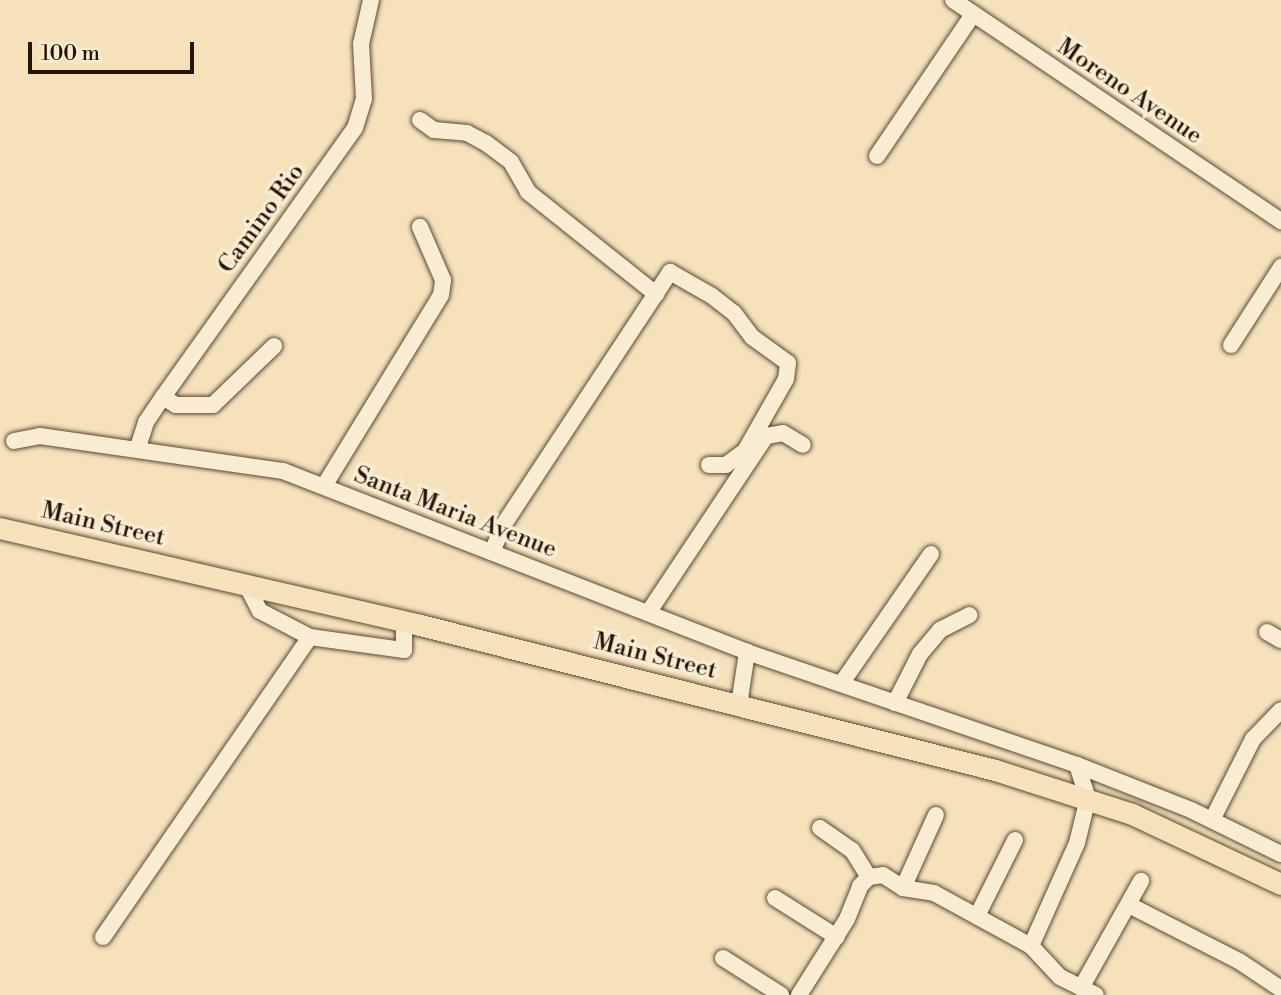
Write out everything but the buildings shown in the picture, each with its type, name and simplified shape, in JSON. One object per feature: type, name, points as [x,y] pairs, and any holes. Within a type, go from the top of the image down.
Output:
[{"type":"main road","name":"Main Street","points":[[0,528],[404,622],[995,770],[1088,798],[1225,855],[1281,884]]},
{"type":"street","name":"Camino Rio","points":[[138,447],[146,422],[163,397],[355,128],[364,99],[361,44],[371,0]]},
{"type":"street","name":"Moreno Avenue","points":[[953,0],[1281,221]]},
{"type":"street","points":[[877,156],[973,13]]},
{"type":"street","points":[[420,120],[435,130],[467,133],[486,143],[511,162],[528,192],[656,294]]},
{"type":"street","points":[[324,486],[441,295],[443,280],[420,227]]},
{"type":"street","points":[[1231,345],[1281,267]]},
{"type":"street","points":[[492,552],[504,524],[670,272],[687,278],[734,313],[752,337],[788,363],[786,379],[744,451],[726,465],[709,465]]},
{"type":"street","points":[[163,397],[176,405],[213,405],[274,346]]},
{"type":"street","points":[[648,613],[766,436],[783,433],[803,445]]},
{"type":"street","name":"Santa Maria Avenue","points":[[14,441],[40,436],[256,464],[324,486],[747,652],[1077,765],[1212,820],[1281,853]]},
{"type":"street","points":[[847,686],[931,554]]},
{"type":"street","points":[[246,584],[260,611],[310,637],[404,650],[404,622]]},
{"type":"street","points":[[895,703],[920,654],[940,630],[969,615]]},
{"type":"street","points":[[103,937],[310,637]]},
{"type":"street","points":[[739,705],[747,652]]},
{"type":"street","points":[[1212,820],[1253,739],[1281,710]]},
{"type":"street","points":[[1031,946],[1077,843],[1088,798],[1077,765]]},
{"type":"street","points":[[903,888],[936,815]]},
{"type":"street","points":[[820,828],[852,850],[869,877]]},
{"type":"street","points":[[1225,855],[1237,832]]},
{"type":"street","points":[[977,916],[1015,840]]},
{"type":"street","points":[[869,877],[883,875],[903,888],[934,893],[1031,946],[1051,970],[1096,995]]},
{"type":"street","points":[[799,995],[836,937],[869,877]]},
{"type":"street","points":[[1081,988],[1141,881]]},
{"type":"street","points":[[775,898],[836,937]]},
{"type":"street","points":[[1129,905],[1239,961],[1281,989]]},
{"type":"street","points":[[723,958],[781,995]]}]
